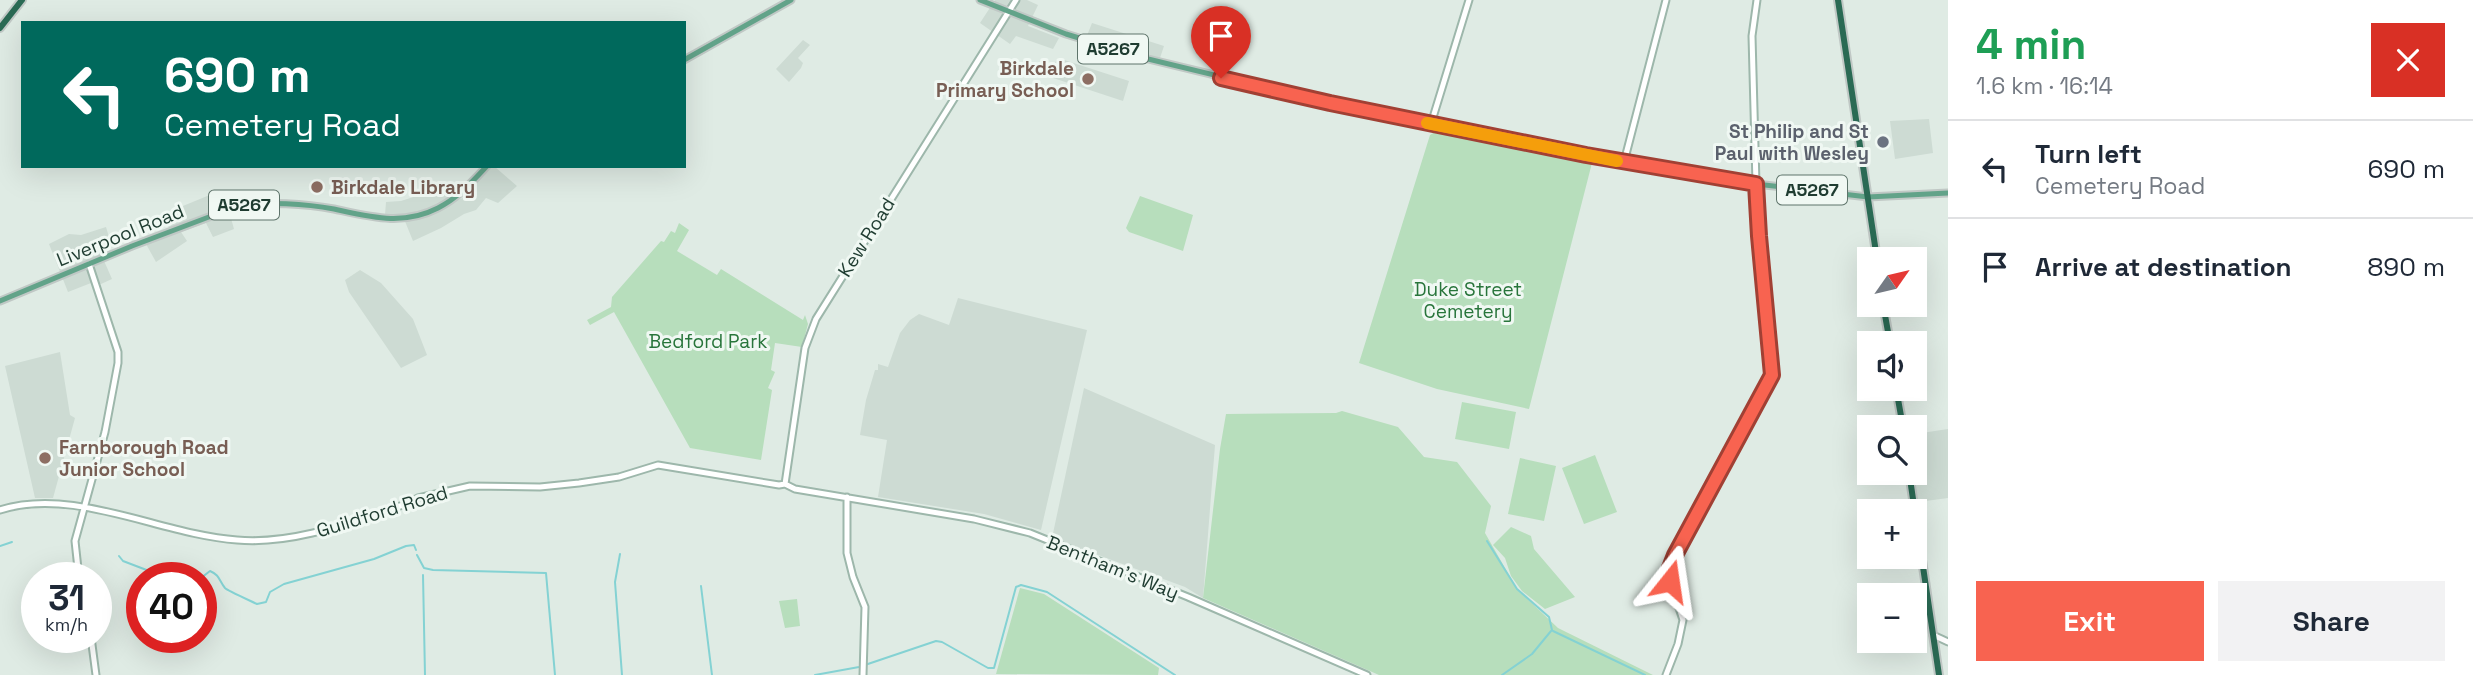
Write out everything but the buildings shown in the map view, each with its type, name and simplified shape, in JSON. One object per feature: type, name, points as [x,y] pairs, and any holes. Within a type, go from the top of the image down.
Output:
[{"type":"highway","points":[[0,28],[22,0]]},
{"type":"highway","points":[[1838,0],[1875,247]]},
{"type":"highway","points":[[1911,485],[1939,675]]},
{"type":"main road","points":[[686,59],[791,0]]},
{"type":"main road","name":"A5267","points":[[980,0],[1066,34],[1144,58],[1221,78],[1431,124],[1624,162],[1756,184],[1868,197],[1948,192]]},
{"type":"main road","name":"Liverpool Road","points":[[0,301],[216,214],[245,205],[310,206],[359,216],[407,219],[438,208],[453,199],[485,168]]},
{"type":"street","name":"Kew Road","points":[[785,484],[805,348],[816,319],[1016,0]]},
{"type":"street","points":[[1431,124],[1469,0]]},
{"type":"street","points":[[1624,162],[1666,0]]},
{"type":"street","points":[[1666,674],[1678,644],[1683,620],[1670,581],[1670,568],[1682,540],[1772,375],[1756,184],[1752,36],[1757,0]]},
{"type":"street","points":[[77,562],[75,541],[105,432],[118,363],[118,352],[89,264]]},
{"type":"street","name":"Guildford Road","points":[[0,510],[32,505],[83,508],[205,537],[258,540],[313,533],[418,498],[470,486],[540,487],[618,477],[658,465],[785,484],[795,489],[847,497]]},
{"type":"street","points":[[847,497],[846,552],[865,607],[863,672]]},
{"type":"street","name":"Bentham's Way","points":[[847,497],[974,519],[1030,533],[1188,597],[1367,675]]},
{"type":"street","points":[[1933,635],[1948,642]]},
{"type":"street","points":[[93,653],[96,675]]},
{"type":"shaded area","points":[[995,0],[1027,0],[1038,5],[1028,26],[1059,38],[1053,49],[1016,36],[1010,44],[980,23]]},
{"type":"shaded area","points":[[1092,23],[1164,46],[1160,58],[1147,57],[1086,38]]},
{"type":"shaded area","points":[[803,40],[810,45],[798,58],[803,63],[789,82],[776,69]]},
{"type":"shaded area","name":"Birkdale Primary School","points":[[1058,58],[1129,81],[1123,101],[1047,76]]},
{"type":"shaded area","points":[[1929,119],[1933,153],[1895,159],[1890,121]]},
{"type":"shaded area","points":[[489,168],[496,168],[517,186],[498,203],[486,198],[476,210],[413,241],[402,214],[385,215],[386,202],[401,201],[438,189],[461,199]]},
{"type":"shaded area","points":[[217,192],[222,206],[229,211],[234,229],[213,237],[206,223],[181,232],[187,241],[156,262],[146,244],[172,233],[161,215]]},
{"type":"shaded area","points":[[106,227],[112,247],[101,254],[112,279],[101,284],[91,283],[68,292],[49,244],[69,234],[81,235]]},
{"type":"shaded area","points":[[360,270],[381,283],[413,319],[427,355],[401,368],[349,292],[345,280]]},
{"type":"shaded area","points":[[958,298],[1087,330],[1041,530],[984,514],[878,497],[887,440],[860,435],[875,370],[878,370],[878,364],[888,367],[900,333],[910,320],[919,314],[949,325]]},
{"type":"shaded area","name":"Farnborough Road Junior School","points":[[60,352],[70,415],[75,418],[53,498],[35,498],[5,366]]},
{"type":"shaded area","points":[[1084,388],[1215,445],[1203,598],[1185,587],[1052,538]]},
{"type":"shaded area","points":[[1948,429],[1948,498],[1927,501],[1917,499],[1915,485],[1927,485],[1927,432]]},
{"type":"green space","name":"Duke Street Cemetery","points":[[1441,128],[1593,159],[1529,409],[1437,389],[1359,363],[1430,135]]},
{"type":"green space","points":[[1140,196],[1193,215],[1183,251],[1129,232],[1126,228]]},
{"type":"green space","name":"Bedford Park","points":[[679,223],[689,230],[677,251],[717,275],[721,269],[803,320],[805,315],[808,324],[802,347],[775,343],[771,370],[775,372],[768,388],[772,390],[761,460],[690,448],[614,312],[590,325],[587,320],[611,307],[612,297],[661,241],[664,242],[671,231],[675,233]]},
{"type":"green space","points":[[1462,402],[1516,412],[1509,449],[1455,439]]},
{"type":"green space","points":[[1342,411],[1398,427],[1424,457],[1457,462],[1491,506],[1485,533],[1517,589],[1558,628],[1653,675],[1379,675],[1203,598],[1226,414]]},
{"type":"green space","points":[[1595,455],[1617,512],[1584,524],[1562,468]]},
{"type":"green space","points":[[1520,458],[1556,466],[1544,521],[1508,514]]},
{"type":"green space","points":[[1511,527],[1531,536],[1534,549],[1575,597],[1545,609],[1522,591],[1511,576],[1505,558],[1493,545]]},
{"type":"green space","points":[[1020,588],[1044,594],[1159,668],[1158,675],[996,674]]},
{"type":"green space","points":[[797,599],[800,626],[785,628],[779,601]]},
{"type":"waterway","points":[[1487,541],[1517,589],[1549,617],[1552,630]]},
{"type":"waterway","points":[[0,546],[12,542]]},
{"type":"waterway","points":[[217,575],[227,589],[257,604],[266,602],[270,592],[284,584],[374,559],[406,546],[414,545],[416,550]]},
{"type":"waterway","points":[[620,554],[615,582],[622,675]]},
{"type":"waterway","points":[[417,555],[424,568],[433,570],[546,573],[555,675]]},
{"type":"waterway","points":[[119,556],[126,562]]},
{"type":"waterway","points":[[423,575],[425,675]]},
{"type":"waterway","points":[[815,675],[859,667],[936,641],[988,668],[994,668],[1016,587],[1021,585],[1047,592],[1175,675]]},
{"type":"waterway","points":[[701,586],[712,675]]},
{"type":"waterway","points":[[1502,675],[1532,654],[1551,631]]},
{"type":"waterway","points":[[1553,631],[1645,675]]},
{"type":"slow traffic","points":[[1427,123],[1617,161]]},
{"type":"place","name":"Birkdale Primary School","points":[[1088,79]]},
{"type":"place","name":"St Philip and St Paul with Wesley","points":[[1883,142]]},
{"type":"place","name":"Birkdale Library","points":[[317,187]]},
{"type":"place","name":"Farnborough Road Junior School","points":[[45,458]]},
{"type":"route","points":[[1221,78],[1586,155],[1756,184],[1772,375],[1682,540],[1670,568],[1670,581]]}]
